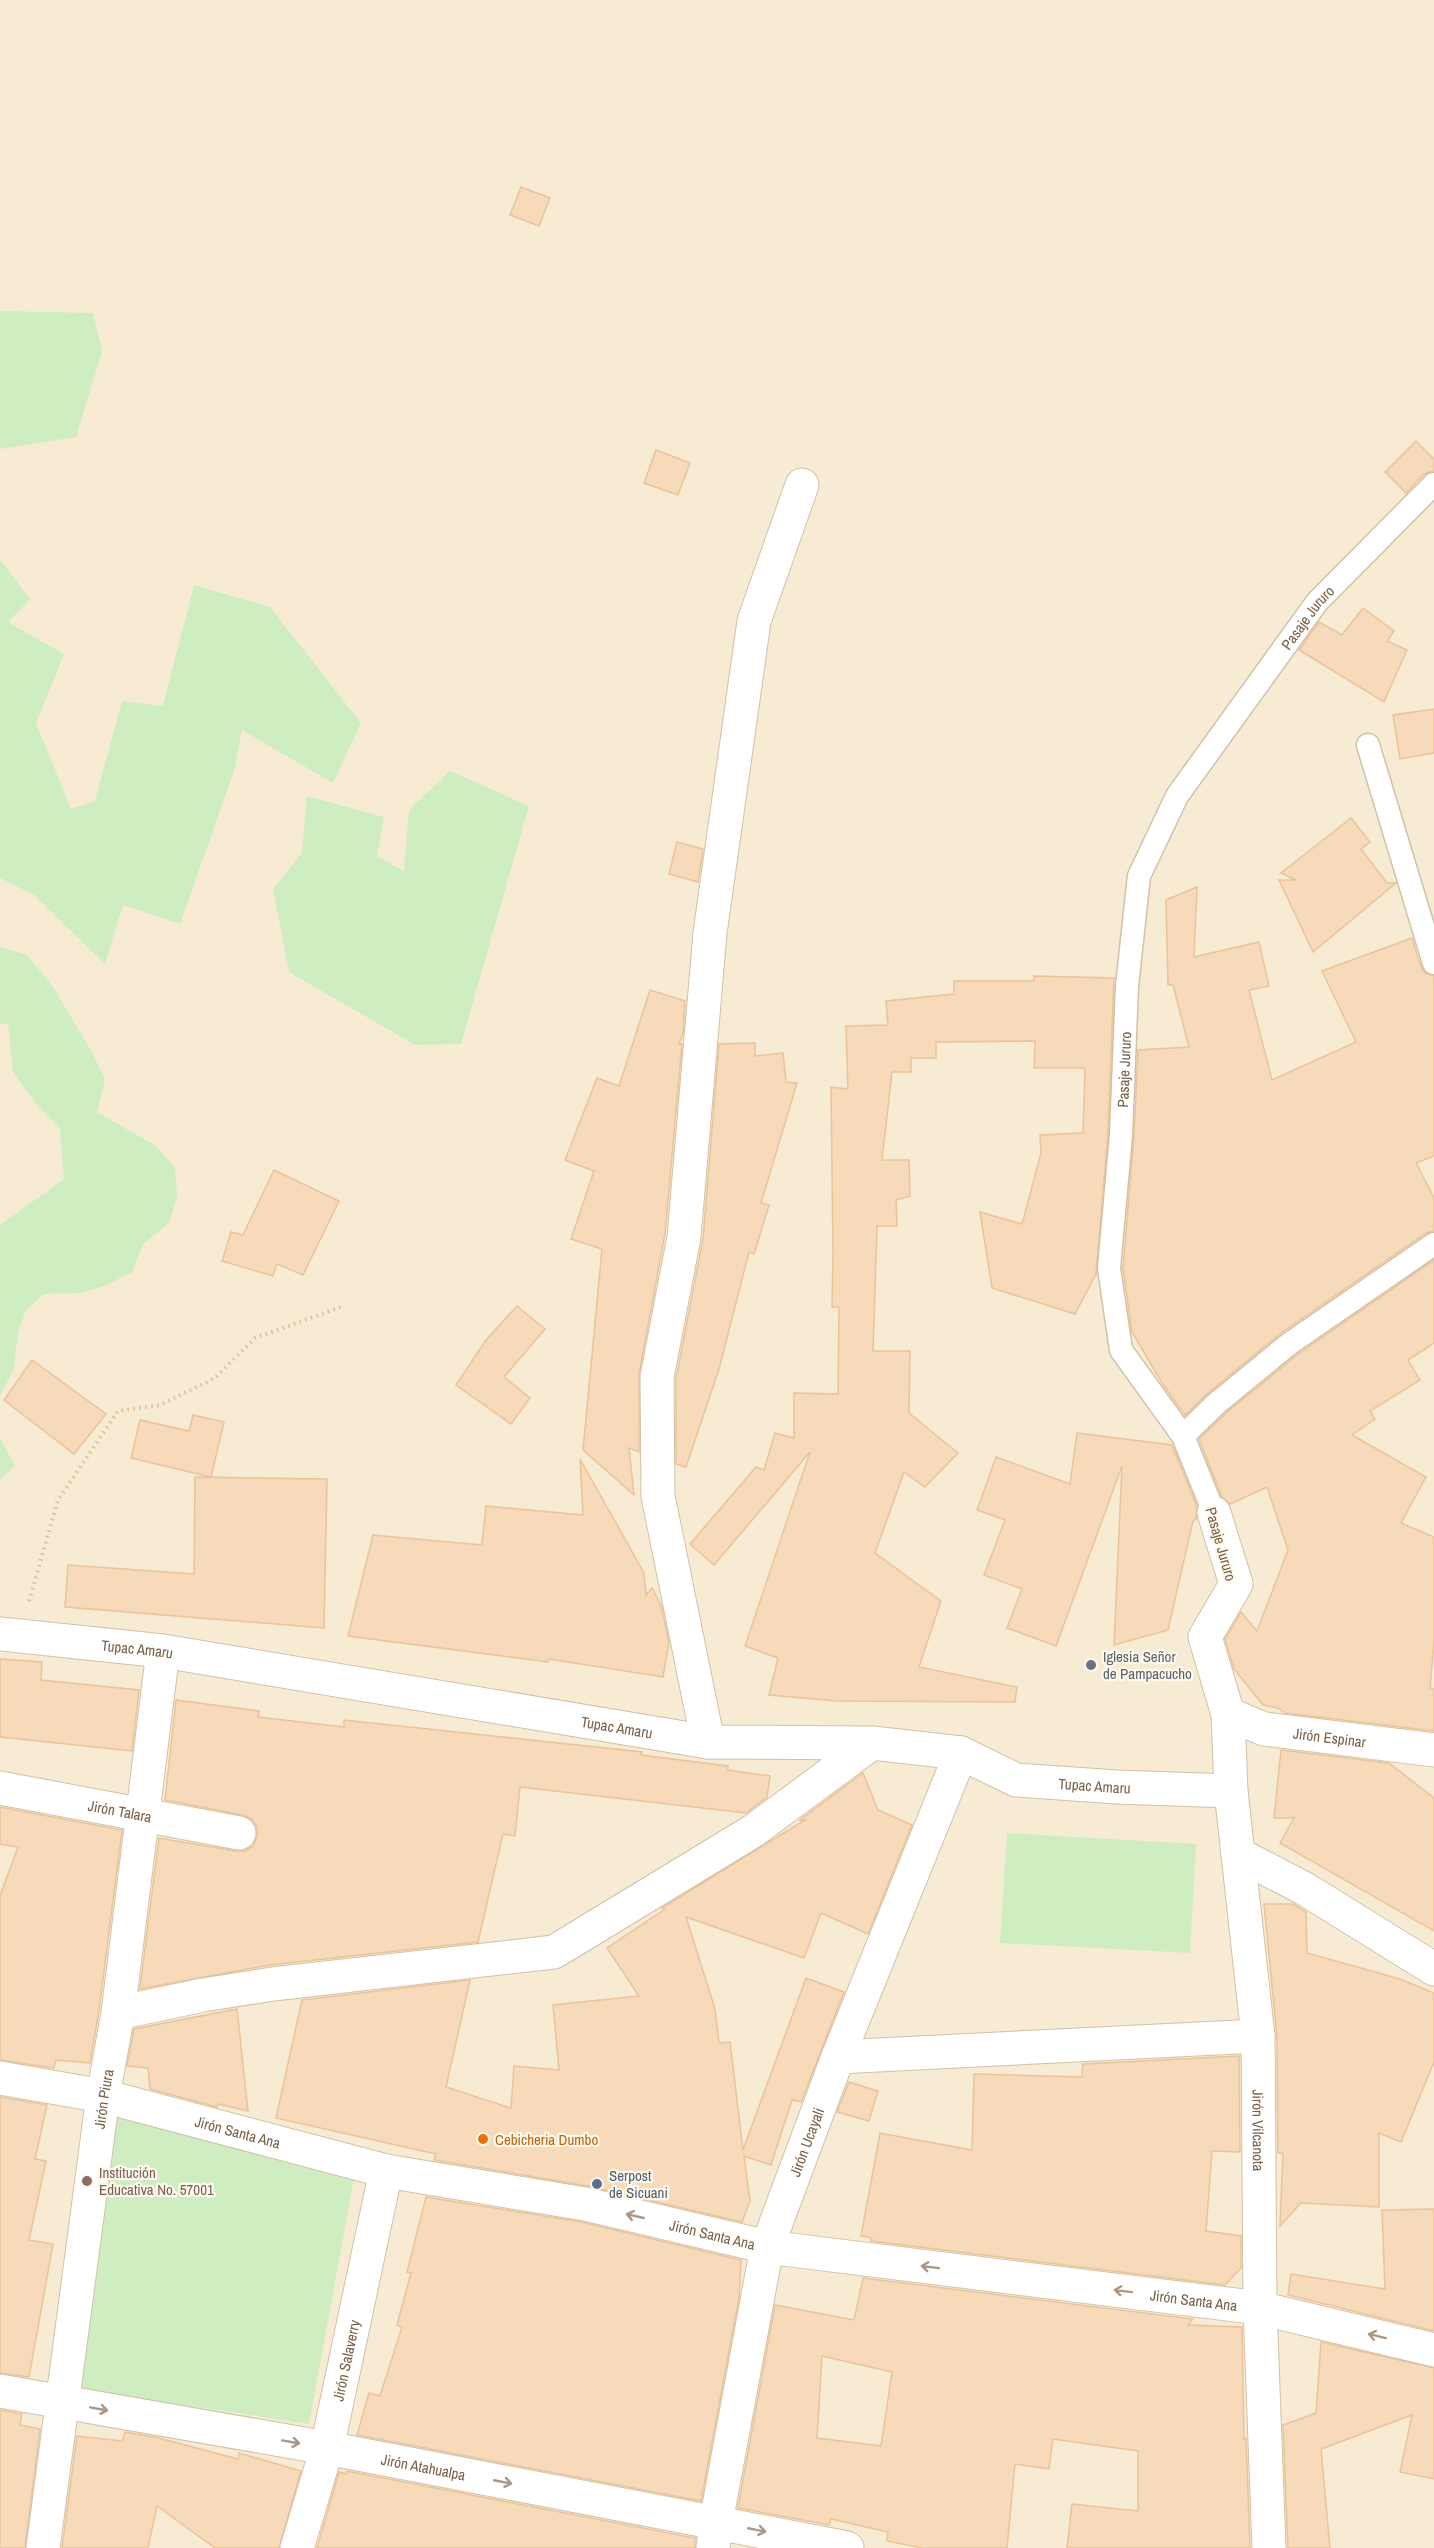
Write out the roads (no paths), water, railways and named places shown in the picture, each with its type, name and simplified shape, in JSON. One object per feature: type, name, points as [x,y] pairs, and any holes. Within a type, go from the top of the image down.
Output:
[{"type":"street","points":[[708,1742],[658,1497],[657,1377],[684,1237],[710,933],[754,621],[802,485]]},
{"type":"street","name":"Pasaje Jururo","points":[[1214,1513],[1236,1584],[1205,1637],[1228,1714]]},
{"type":"street","name":"Tupac Amaru","points":[[9,1635],[163,1651],[708,1742],[872,1743],[961,1753],[1016,1780],[1117,1787],[1231,1791]]},
{"type":"street","name":"Jirón Piura","points":[[43,2548],[103,2096],[118,2013],[163,1651]]},
{"type":"street","name":"Jirón Espinar","points":[[1228,1714],[1263,1729],[1434,1750]]},
{"type":"street","name":"Jirón Vilcanota","points":[[1228,1714],[1231,1791],[1258,2036],[1260,2308],[1269,2548]]},
{"type":"street","points":[[118,2013],[203,1995],[273,1984],[554,1952],[753,1831],[872,1743]]},
{"type":"street","name":"Jirón Ucayali","points":[[715,2535],[767,2247],[838,2057],[961,1753]]},
{"type":"street","name":"Jirón Talara","points":[[0,1788],[239,1833]]},
{"type":"street","points":[[1238,1854],[1305,1889],[1434,1969]]},
{"type":"street","points":[[838,2057],[1258,2036]]},
{"type":"street","name":"Jirón Santa Ana","points":[[0,2078],[103,2096],[386,2171],[585,2204],[767,2247],[1260,2308],[1434,2350]]},
{"type":"street","name":"Jirón Salaverry","points":[[297,2548],[327,2448],[386,2171]]},
{"type":"street","name":"Jirón Atahualpa","points":[[0,2391],[327,2448],[715,2535],[848,2548]]},
{"type":"lane","name":"Pasaje Jururo","points":[[1214,1513],[1183,1436],[1121,1350],[1109,1268],[1121,1135],[1127,986],[1139,876],[1177,796],[1317,602],[1434,484]]},
{"type":"lane","points":[[1368,745],[1434,963]]},
{"type":"lane","points":[[1183,1436],[1217,1403],[1289,1344],[1434,1244]]},
{"type":"place","name":"Iglesia Señor de Pampacucho","points":[[1091,1665]]},
{"type":"place","name":"Cebicheria Dumbo","points":[[483,2139]]},
{"type":"place","name":"Institución Educativa No. 57001","points":[[87,2181]]},
{"type":"place","name":"Serpost de Sicuani","points":[[597,2184]]}]
